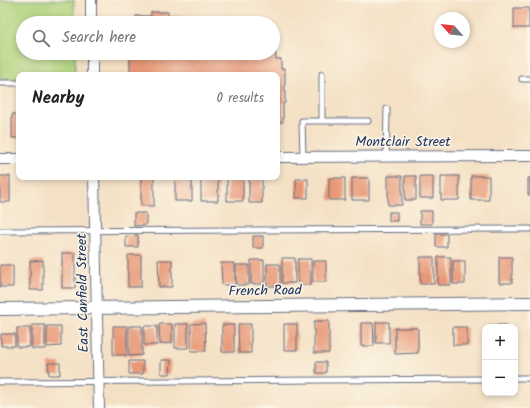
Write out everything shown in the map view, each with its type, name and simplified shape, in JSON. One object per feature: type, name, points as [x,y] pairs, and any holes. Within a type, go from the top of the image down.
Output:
[{"type":"street","points":[[90,0],[91,16]]},
{"type":"street","points":[[92,60],[92,72]]},
{"type":"street","name":"Montclair Street","points":[[280,157],[530,156]]},
{"type":"street","points":[[0,159],[16,159]]},
{"type":"street","name":"East Canfield Street","points":[[94,180],[99,408]]},
{"type":"street","name":"French Road","points":[[0,309],[530,303]]},
{"type":"lane","points":[[322,74],[322,121]]},
{"type":"lane","points":[[522,79],[530,79]]},
{"type":"lane","points":[[0,83],[16,83]]},
{"type":"lane","points":[[386,156],[387,109]]},
{"type":"lane","points":[[302,157],[302,121],[368,122]]},
{"type":"lane","points":[[0,231],[530,229]]},
{"type":"lane","points":[[0,382],[482,378]]},
{"type":"lane","points":[[518,378],[530,378]]},
{"type":"green space","points":[[0,0],[74,0],[74,16],[16,16],[16,60],[75,60],[75,72],[16,72],[16,79],[0,79]]},
{"type":"building","points":[[514,8],[529,8],[529,28],[514,28]]},
{"type":"building","points":[[151,12],[168,12],[168,16],[151,16]]},
{"type":"building","points":[[281,59],[281,69],[285,69],[285,103],[283,103],[283,122],[280,122],[280,72],[130,72],[130,60]]},
{"type":"building","points":[[12,114],[16,114],[16,138],[12,138]]},
{"type":"building","points":[[0,176],[10,176],[10,202],[0,202]]},
{"type":"building","points":[[388,176],[402,176],[402,205],[388,205]]},
{"type":"building","points":[[405,176],[416,176],[416,200],[405,200]]},
{"type":"building","points":[[420,176],[433,176],[433,198],[420,198]]},
{"type":"building","points":[[441,176],[459,176],[459,200],[441,200]]},
{"type":"building","points":[[471,176],[489,176],[489,200],[471,200]]},
{"type":"building","points":[[329,178],[345,178],[345,200],[329,200]]},
{"type":"building","points":[[352,178],[369,178],[369,200],[352,200]]},
{"type":"building","points":[[528,178],[530,178],[530,195],[528,195]]},
{"type":"building","points":[[296,179],[308,179],[308,198],[296,198]]},
{"type":"building","points":[[141,180],[154,180],[154,206],[141,206]]},
{"type":"building","points":[[175,180],[192,180],[192,201],[175,201]]},
{"type":"building","points":[[201,180],[218,180],[218,201],[201,201]]},
{"type":"building","points":[[227,180],[243,180],[243,201],[227,201]]},
{"type":"building","points":[[249,180],[262,180],[262,203],[249,203]]},
{"type":"building","points":[[420,211],[432,211],[432,224],[420,224]]},
{"type":"building","points":[[389,212],[397,212],[397,221],[389,221]]},
{"type":"building","points":[[134,213],[146,213],[146,225],[134,226]]},
{"type":"building","points":[[436,234],[447,234],[447,247],[436,247]]},
{"type":"building","points":[[138,235],[138,247],[126,247],[126,236]]},
{"type":"building","points":[[253,236],[263,236],[263,248],[253,248]]},
{"type":"building","points":[[62,253],[75,253],[75,288],[62,288]]},
{"type":"building","points":[[128,255],[141,255],[141,287],[128,287]]},
{"type":"building","points":[[420,257],[434,257],[434,284],[420,284]]},
{"type":"building","points":[[438,257],[451,257],[451,285],[438,285]]},
{"type":"building","points":[[499,257],[512,257],[512,283],[499,283]]},
{"type":"building","points":[[282,258],[295,258],[295,283],[282,283]]},
{"type":"building","points":[[298,259],[311,259],[311,285],[298,285]]},
{"type":"building","points":[[43,260],[43,290],[30,290],[30,261]]},
{"type":"building","points":[[158,260],[172,260],[172,287],[159,287]]},
{"type":"building","points":[[251,260],[264,260],[264,284],[251,284]]},
{"type":"building","points":[[313,261],[326,261],[326,282],[313,282]]},
{"type":"building","points":[[453,261],[465,261],[465,284],[453,284]]},
{"type":"building","points":[[221,263],[235,263],[235,285],[222,285]]},
{"type":"building","points":[[267,264],[280,264],[280,286],[267,286]]},
{"type":"building","points":[[0,265],[13,265],[13,287],[0,287]]},
{"type":"building","points":[[236,265],[249,265],[249,285],[236,285]]},
{"type":"building","points":[[314,321],[329,321],[329,353],[314,353]]},
{"type":"building","points":[[376,322],[389,322],[389,343],[376,343]]},
{"type":"building","points":[[205,323],[206,351],[191,351],[191,324]]},
{"type":"building","points":[[361,323],[373,323],[374,346],[361,346]]},
{"type":"building","points":[[159,324],[172,324],[172,343],[160,344]]},
{"type":"building","points":[[175,324],[188,324],[188,348],[175,348]]},
{"type":"building","points":[[238,324],[251,324],[251,353],[239,353]]},
{"type":"building","points":[[284,324],[297,324],[297,350],[284,350]]},
{"type":"building","points":[[32,325],[45,325],[45,349],[32,349]]},
{"type":"building","points":[[222,325],[234,325],[234,352],[222,352]]},
{"type":"building","points":[[47,326],[61,326],[61,346],[47,347]]},
{"type":"building","points":[[113,326],[127,326],[127,355],[113,355]]},
{"type":"building","points":[[129,326],[142,326],[142,355],[129,356]]},
{"type":"building","points":[[144,326],[157,326],[157,345],[144,345]]},
{"type":"building","points":[[453,327],[467,327],[467,345],[453,345]]},
{"type":"building","points":[[17,328],[30,328],[30,347],[17,347]]},
{"type":"building","points":[[395,328],[418,328],[418,353],[395,354]]},
{"type":"building","points":[[1,334],[15,334],[15,346],[1,346]]},
{"type":"building","points":[[161,360],[171,360],[170,374],[161,374]]},
{"type":"building","points":[[129,361],[143,361],[143,374],[129,374]]},
{"type":"building","points":[[316,362],[326,362],[326,373],[316,373]]},
{"type":"building","points":[[48,363],[60,363],[60,375],[49,375]]}]
